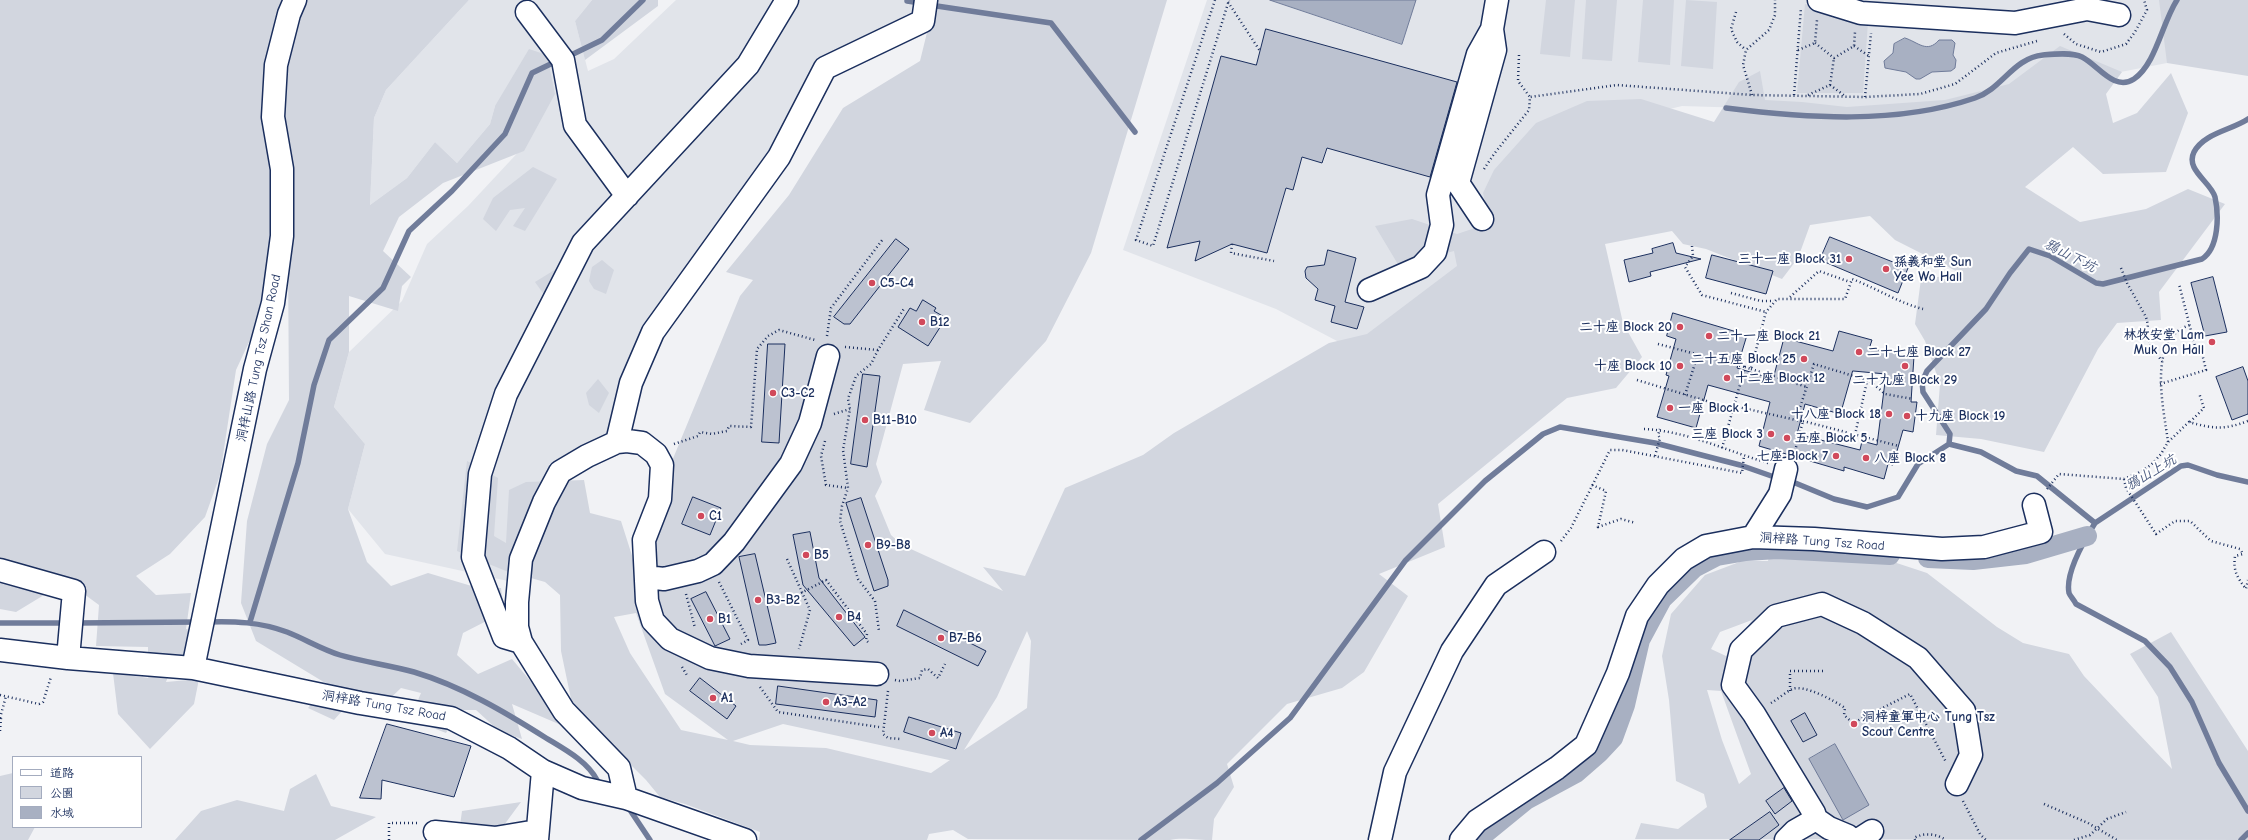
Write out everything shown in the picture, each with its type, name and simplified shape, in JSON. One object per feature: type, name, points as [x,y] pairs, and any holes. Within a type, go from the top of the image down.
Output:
[{"type":"street","name":"洞梓山路 Tung Tsz Shan Road","points":[[193,668],[255,369],[273,304],[282,236],[282,169],[273,117],[276,65],[289,14],[295,0]]},
{"type":"street","points":[[521,642],[504,637],[473,557],[480,474],[506,394],[583,243],[748,65],[787,0]]},
{"type":"street","points":[[617,442],[631,383],[653,332],[779,157],[825,68],[923,21],[926,0]]},
{"type":"street","points":[[1482,219],[1458,183],[1495,50],[1492,29],[1497,0]]},
{"type":"street","points":[[1819,0],[1864,10],[2014,23],[2088,9],[2119,15]]},
{"type":"street","points":[[527,12],[563,60],[575,125],[627,196]]},
{"type":"street","points":[[1369,290],[1421,267],[1435,252],[1442,225],[1438,195],[1478,54],[1492,29]]},
{"type":"street","points":[[646,578],[664,579],[698,571],[713,564],[734,542],[791,464],[810,423],[829,346]]},
{"type":"street","points":[[626,798],[619,768],[564,711],[521,642],[517,627],[517,602],[521,560],[544,502],[560,472],[587,456],[617,442],[642,443],[656,454],[662,465],[660,499],[644,540],[646,601],[652,621],[670,639],[681,646],[710,658],[749,666],[883,682]]},
{"type":"street","points":[[1752,537],[1780,494],[1786,470]]},
{"type":"street","name":"洞梓路 Tung Tsz Road","points":[[1461,840],[1477,821],[1557,768],[1586,745],[1618,673],[1637,616],[1658,585],[1684,559],[1706,546],[1752,537],[1814,539],[1942,550],[1984,547],[2041,532],[2034,505]]},
{"type":"street","points":[[1380,840],[1395,772],[1452,651],[1496,585],[1544,552]]},
{"type":"street","points":[[0,570],[74,591],[63,658]]},
{"type":"street","points":[[1861,837],[1848,836],[1829,828],[1816,819],[1754,714],[1733,685],[1741,650],[1776,616],[1822,604],[1863,623],[1918,658],[1964,711],[1971,755],[1957,784]]},
{"type":"street","name":"洞梓路 Tung Tsz Road","points":[[0,650],[63,658],[193,668],[353,701],[451,718],[508,748],[544,771],[582,788],[626,798],[745,840]]},
{"type":"street","points":[[435,832],[495,838],[537,835],[544,771]]},
{"type":"street","points":[[1786,840],[1795,831],[1816,819]]},
{"type":"path","points":[[1215,0],[1136,240],[1153,246],[1228,1]]},
{"type":"path","points":[[1752,95],[1743,65],[1746,50],[1769,30],[1775,16],[1775,0]]},
{"type":"path","points":[[1794,96],[1801,0]]},
{"type":"path","points":[[1815,43],[1819,0]]},
{"type":"path","points":[[2063,33],[2076,44],[2101,52],[2126,44],[2135,32],[2147,10],[2144,0]]},
{"type":"path","points":[[1228,1],[1260,51]]},
{"type":"path","points":[[1834,58],[1854,46],[1864,10]]},
{"type":"path","points":[[1864,10],[1869,56],[1865,97]]},
{"type":"path","points":[[1736,12],[1730,29],[1737,42],[1746,50]]},
{"type":"path","points":[[1530,97],[1618,85],[1752,95],[1865,97],[1920,94],[1955,84],[1996,53],[2041,40]]},
{"type":"path","points":[[1798,50],[1815,43]]},
{"type":"path","points":[[1815,43],[1834,58]]},
{"type":"path","points":[[1854,46],[1869,56]]},
{"type":"path","points":[[1465,192],[1474,186],[1494,154],[1529,110],[1530,97],[1518,81],[1519,55]]},
{"type":"path","points":[[1830,85],[1834,58]]},
{"type":"path","points":[[1830,85],[1845,96]]},
{"type":"path","points":[[1806,96],[1830,85]]},
{"type":"path","points":[[829,346],[831,308],[883,239]]},
{"type":"path","points":[[1232,244],[1231,253],[1274,261]]},
{"type":"path","points":[[1692,246],[1693,256],[1685,268],[1702,295],[1766,312]]},
{"type":"path","points":[[2121,268],[2127,284],[2146,317],[2148,325],[2146,336],[2162,361]]},
{"type":"path","points":[[1790,297],[1818,271],[1850,282],[1852,279],[1880,290],[1912,306],[1923,309]]},
{"type":"path","points":[[1751,369],[1766,312],[1777,299],[1790,297],[1845,299],[1850,282]]},
{"type":"path","points":[[2160,384],[2206,370],[2201,349],[2196,350],[2179,284]]},
{"type":"path","points":[[1731,292],[1761,301],[1775,301]]},
{"type":"path","points":[[879,631],[875,601],[858,579],[840,521],[842,506],[848,488],[844,450],[850,409],[848,399],[856,376],[871,364],[905,307]]},
{"type":"path","points":[[2168,442],[2160,384],[2162,361],[2171,337],[2182,328],[2190,325]]},
{"type":"path","points":[[667,448],[698,436],[700,432],[712,434],[727,431],[729,426],[751,427],[757,349],[768,336],[779,330],[829,346],[878,350]]},
{"type":"path","points":[[1658,344],[1745,367],[1807,387]]},
{"type":"path","points":[[1685,394],[1698,354]]},
{"type":"path","points":[[1796,420],[1814,364],[1867,381],[1885,394],[1913,399]]},
{"type":"path","points":[[1722,448],[1745,367]]},
{"type":"path","points":[[1637,380],[1734,407],[1803,421],[1899,446]]},
{"type":"path","points":[[1855,435],[1867,381]]},
{"type":"path","points":[[2059,474],[2124,479],[2138,473],[2151,464],[2168,442],[2204,408],[2199,394]]},
{"type":"path","points":[[829,418],[832,414],[850,409]]},
{"type":"path","points":[[1644,429],[1660,429],[1706,441],[1744,456],[1790,470],[1803,421]]},
{"type":"path","points":[[2189,422],[2215,429],[2233,427],[2248,421]]},
{"type":"path","points":[[1655,456],[1654,453],[1657,450],[1660,438],[1658,435],[1660,429]]},
{"type":"path","points":[[825,439],[821,456],[826,485],[848,488]]},
{"type":"path","points":[[1544,552],[1553,549],[1565,537],[1610,450],[1622,450],[1742,473],[1744,456]]},
{"type":"path","points":[[2124,479],[2126,488],[2156,534],[2175,521],[2182,519],[2190,521],[2211,541],[2240,549],[2243,554],[2235,556],[2234,566],[2236,576],[2246,589],[2248,580]]},
{"type":"path","points":[[1592,485],[1606,491],[1598,527],[1621,519],[1636,522]]},
{"type":"path","points":[[787,559],[801,593],[810,610],[799,652]]},
{"type":"path","points":[[801,593],[826,580],[867,634],[866,640],[868,642]]},
{"type":"path","points":[[720,584],[748,640],[745,641]]},
{"type":"path","points":[[683,591],[686,594],[692,623],[698,634]]},
{"type":"path","points":[[0,695],[16,700],[41,703],[63,658]]},
{"type":"path","points":[[900,740],[888,738],[883,734],[883,682],[920,678],[922,670],[928,668],[938,678],[945,664]]},
{"type":"path","points":[[1790,692],[1790,671],[1823,671]]},
{"type":"path","points":[[1754,714],[1790,692],[1792,689],[1805,690],[1832,699],[1845,708],[1844,715],[1853,723],[1910,694],[1957,784],[1967,811],[1980,834],[1986,840]]},
{"type":"path","points":[[0,731],[1,718],[6,696]]},
{"type":"path","points":[[770,703],[778,712],[879,727]]},
{"type":"path","points":[[2044,804],[2097,828],[2117,840]]},
{"type":"path","points":[[2074,840],[2090,835],[2107,819],[2126,812]]},
{"type":"path","points":[[389,840],[389,823],[429,822],[435,832]]},
{"type":"path","points":[[1915,840],[1914,838],[1921,834],[1940,836],[1946,840]]},
{"type":"shaded area","points":[[469,0],[592,0],[575,21],[588,71],[614,59],[676,0],[915,0],[913,14],[816,60],[769,151],[644,327],[620,379],[607,434],[582,446],[552,464],[533,497],[511,557],[508,581],[385,554],[348,509],[365,444],[334,407],[349,352],[402,301],[427,244],[468,206],[524,146],[495,106],[490,124],[457,163],[435,142],[407,178],[370,205],[374,118],[386,90]]},
{"type":"shaded area","points":[[1207,0],[2173,0],[2167,63],[1909,113],[1682,106],[1543,140],[1400,374],[1276,309],[1123,250]]},
{"type":"green space","points":[[0,0],[469,0],[386,90],[374,118],[370,205],[407,178],[435,142],[457,163],[490,124],[495,106],[529,49],[547,55],[555,94],[524,151],[443,183],[399,217],[383,251],[411,277],[402,286],[398,311],[349,296],[349,352],[334,407],[365,444],[348,509],[367,562],[391,586],[428,573],[475,587],[501,588],[504,612],[463,633],[457,655],[478,674],[512,659],[538,690],[561,725],[512,704],[522,739],[499,731],[476,710],[459,710],[446,733],[410,719],[421,693],[401,688],[374,714],[359,692],[334,720],[308,708],[327,684],[256,641],[241,603],[247,521],[267,444],[289,400],[288,258],[236,370],[220,475],[205,517],[170,554],[136,576],[156,595],[191,593],[186,629],[208,635],[208,650],[174,660],[166,682],[199,679],[194,704],[150,749],[118,714],[113,673],[148,678],[148,647],[96,646],[99,605],[84,594],[72,578],[16,612],[0,609]]},
{"type":"green space","points":[[592,0],[658,0],[658,6],[585,60],[575,21]]},
{"type":"green space","points":[[935,0],[1167,0],[1091,253],[1046,341],[970,423],[924,410],[941,361],[903,364],[876,464],[882,482],[875,496],[891,535],[902,545],[1003,591],[983,567],[1025,576],[1065,488],[1143,455],[1174,433],[1329,343],[1367,334],[1457,266],[1454,251],[1399,266],[1375,226],[1412,219],[1457,234],[1490,223],[1483,193],[1494,170],[1536,123],[1587,101],[1641,99],[1714,122],[1739,82],[1760,71],[1765,100],[1847,107],[1945,100],[2009,84],[2060,46],[2122,72],[2106,94],[2113,123],[2137,113],[2171,73],[2188,113],[2166,172],[2103,174],[2073,147],[2025,187],[2080,222],[2146,209],[2188,189],[2225,204],[2159,292],[2161,320],[2117,323],[2098,349],[2044,452],[1981,439],[1936,435],[1940,384],[1925,341],[1915,324],[1921,279],[1962,274],[1895,240],[1870,216],[1810,225],[1798,258],[1782,279],[1706,249],[1683,244],[1672,231],[1605,244],[1623,323],[1642,357],[1616,388],[1567,398],[1438,504],[1445,547],[1379,574],[1408,596],[1364,672],[1342,688],[1287,704],[1227,764],[1234,787],[1214,819],[1212,840],[968,839],[953,830],[929,834],[927,840],[759,840],[760,832],[685,804],[660,797],[646,780],[623,757],[604,742],[571,699],[561,651],[560,595],[545,582],[506,571],[457,551],[467,461],[498,478],[494,536],[506,543],[509,490],[526,482],[584,480],[590,513],[621,521],[635,565],[640,592],[672,461],[740,296],[753,280],[726,272],[789,195],[843,108],[920,61]],"holes":[[[636,613],[665,694],[728,740],[681,730],[630,653],[614,617]],[[1027,631],[1031,641],[1027,708],[964,750],[997,697]],[[783,724],[950,760],[931,773],[826,748],[750,745],[733,741]]]},
{"type":"green space","points":[[1546,0],[1575,0],[1570,57],[1540,54]]},
{"type":"green space","points":[[1586,0],[1617,0],[1612,61],[1582,59]]},
{"type":"green space","points":[[1643,0],[1674,0],[1670,65],[1638,62]]},
{"type":"green space","points":[[1686,0],[1717,2],[1713,69],[1681,66]]},
{"type":"green space","points":[[2159,0],[2248,0],[2248,76],[2167,63]]},
{"type":"green space","points":[[1805,4],[1868,22],[1863,93],[1797,93]]},
{"type":"green space","points":[[533,167],[557,179],[525,231],[513,226],[525,208],[510,210],[496,231],[483,219],[493,198]]},
{"type":"green space","points":[[602,260],[614,270],[606,294],[594,289],[589,281],[592,267]]},
{"type":"green space","points":[[561,266],[550,303],[535,282]]},
{"type":"green space","points":[[598,379],[609,393],[599,413],[589,405],[586,393]]},
{"type":"green space","points":[[1775,527],[1851,548],[1927,573],[1997,627],[2023,643],[2069,654],[2084,676],[2172,769],[2158,697],[2130,654],[2171,632],[2248,751],[2248,840],[1635,839],[1641,823],[1678,829],[1707,807],[1704,794],[1676,781],[1669,700],[1662,656],[1671,614],[1705,575],[1742,561],[1768,561]],"holes":[[[1752,620],[1726,656],[1711,649],[1720,632]],[[1884,629],[1904,635],[1910,647]],[[1707,690],[1721,691],[1751,774],[1739,784],[1722,740]]]},
{"type":"green space","points":[[12,773],[12,828],[34,828],[28,840],[0,840],[0,776]]},
{"type":"green space","points":[[316,774],[331,806],[376,817],[335,840],[175,840],[201,811],[237,800],[284,811],[290,789]]},
{"type":"green space","points":[[521,802],[493,840],[458,840],[462,811]]},
{"type":"water","points":[[1270,0],[1416,0],[1402,44]]},
{"type":"water","points":[[1905,38],[1926,47],[1935,44],[1939,40],[1952,40],[1955,43],[1953,55],[1956,60],[1955,68],[1951,71],[1932,72],[1920,79],[1916,79],[1906,72],[1885,68],[1884,61],[1893,53],[1894,44]]},
{"type":"water","points":[[1835,744],[1869,805],[1843,820],[1809,759]]},
{"type":"building","points":[[1266,29],[1457,82],[1430,177],[1327,148],[1322,163],[1302,157],[1293,190],[1286,188],[1267,253],[1232,244],[1195,261],[1200,241],[1167,248],[1221,56],[1256,65]]},
{"type":"building","points":[[1830,237],[1908,268],[1898,293],[1820,260]]},
{"type":"building","name":"C5-C4","points":[[896,239],[909,249],[850,324],[844,324],[834,317]]},
{"type":"building","points":[[1673,243],[1676,253],[1701,259],[1650,272],[1651,276],[1629,282],[1624,260],[1653,253],[1652,249]]},
{"type":"building","points":[[1328,250],[1356,258],[1345,302],[1364,307],[1357,329],[1331,322],[1335,306],[1315,300],[1318,289],[1306,278],[1305,271],[1307,267],[1324,265]]},
{"type":"building","points":[[1712,255],[1773,271],[1766,294],[1706,278]]},
{"type":"building","points":[[2213,277],[2227,332],[2205,336],[2191,283]]},
{"type":"building","name":"B12","points":[[923,300],[936,308],[934,311],[946,318],[928,346],[898,327],[910,308],[916,311]]},
{"type":"building","points":[[1673,313],[1747,335],[1737,368],[1773,379],[1784,338],[1833,351],[1839,331],[1872,340],[1869,349],[1898,352],[1897,355],[1914,356],[1911,402],[1917,402],[1913,432],[1903,430],[1893,465],[1888,464],[1884,479],[1844,467],[1844,471],[1759,446],[1770,402],[1708,385],[1696,428],[1657,417],[1669,376],[1666,375],[1676,339],[1667,336]],"holes":[[[1853,371],[1886,374],[1877,445],[1862,441],[1860,450],[1797,434],[1805,404],[1840,414]]]},
{"type":"building","name":"C3-C2","points":[[768,344],[785,344],[779,443],[762,442]]},
{"type":"building","points":[[2243,367],[2248,381],[2248,414],[2232,420],[2216,377]]},
{"type":"building","name":"B11-B10","points":[[863,374],[880,376],[867,467],[851,464]]},
{"type":"building","name":"C1","points":[[693,497],[721,508],[710,535],[682,524]]},
{"type":"building","name":"B9-B8","points":[[861,498],[888,580],[888,586],[874,591],[846,503]]},
{"type":"building","points":[[810,532],[819,578],[865,637],[854,646],[803,585],[793,535]]},
{"type":"building","name":"B3-B2","points":[[755,554],[776,643],[766,645],[759,645],[739,557]]},
{"type":"building","name":"B1","points":[[706,592],[730,639],[715,646],[691,599]]},
{"type":"building","name":"B7-B6","points":[[904,610],[986,651],[978,666],[897,626]]},
{"type":"building","name":"A1","points":[[700,678],[736,706],[727,719],[690,691]]},
{"type":"building","name":"A3-A2","points":[[778,686],[877,700],[875,717],[776,704]]},
{"type":"building","points":[[1805,713],[1817,735],[1803,742],[1791,721]]},
{"type":"building","name":"A4","points":[[909,717],[961,733],[956,749],[904,732]]},
{"type":"building","points":[[387,724],[471,746],[454,797],[382,780],[381,799],[360,798]]},
{"type":"building","points":[[1784,788],[1792,801],[1775,814],[1766,801]]},
{"type":"building","points":[[1770,812],[1779,825],[1759,840],[1730,840]]},
{"type":"waterway","points":[[567,57],[602,40],[643,0]]},
{"type":"waterway","points":[[1726,108],[1757,112],[1851,117],[1883,116],[1945,107],[1984,94],[2015,68],[2033,57],[2052,54],[2078,55],[2113,80],[2127,82],[2134,79],[2148,64],[2177,0]]},
{"type":"waterway","points":[[907,1],[921,3]]},
{"type":"waterway","points":[[930,5],[1051,23],[1135,132]]},
{"type":"waterway","points":[[250,622],[298,463],[314,385],[329,340],[383,288],[409,231],[452,191],[505,134],[532,73],[559,60]]},
{"type":"waterway","name":"鴉山下坑","points":[[1949,444],[1950,434],[1923,392],[1922,382],[1927,371],[1986,309],[2010,273],[2029,249],[2050,256],[2096,283],[2103,284],[2202,259],[2208,254],[2215,239],[2217,213],[2213,191],[2196,170],[2193,165],[2192,158],[2194,152],[2204,140],[2248,119]]},
{"type":"waterway","points":[[1141,840],[1217,783],[1290,718],[1405,561],[1485,481],[1543,434],[1560,427],[1655,443],[1740,465],[1780,479]]},
{"type":"waterway","name":"鴉山上坑","points":[[1788,480],[1834,499],[1867,507],[1898,497],[1918,464],[1949,444],[1981,452],[2016,471],[2037,476],[2095,523],[2081,547],[2073,566],[2069,585],[2070,595],[2076,604],[2145,641],[2170,667],[2192,702],[2219,763],[2248,811]]},
{"type":"waterway","name":"鴉山上坑","points":[[2095,523],[2181,466],[2188,465],[2217,475],[2248,482]]},
{"type":"waterway","points":[[1928,558],[1973,560],[2026,554],[2087,536]]},
{"type":"waterway","points":[[1477,840],[1526,800],[1576,773],[1599,753],[1613,738],[1625,705],[1640,640],[1662,599],[1694,568],[1717,556],[1746,551],[1777,549],[1890,555]]},
{"type":"waterway","points":[[76,623],[198,622]]},
{"type":"waterway","points":[[206,622],[237,622],[267,626],[287,632],[340,655],[414,672],[449,685],[499,709],[567,751],[581,761],[593,773],[597,780]]},
{"type":"waterway","points":[[0,623],[68,623]]},
{"type":"waterway","points":[[628,807],[650,840]]},
{"type":"waterway","points":[[2241,840],[2248,833]]},
{"type":"place","name":"三十一座 Block 31","points":[[1849,259]]},
{"type":"place","name":"孫義和堂 Sun Yee Wo Hall","points":[[1886,269]]},
{"type":"place","name":"C5-C4","points":[[872,283]]},
{"type":"place","name":"B12","points":[[922,322]]},
{"type":"place","name":"二十座 Block 20","points":[[1680,327]]},
{"type":"place","name":"二十一座 Block 21","points":[[1709,336]]},
{"type":"place","name":"林牧安堂 Lam Muk On Hall","points":[[2212,342]]},
{"type":"place","name":"二十七座 Block 27","points":[[1859,352]]},
{"type":"place","name":"二十五座 Block 25","points":[[1804,359]]},
{"type":"place","name":"十座 Block 10","points":[[1680,366]]},
{"type":"place","name":"二十九座 Block 29","points":[[1905,366]]},
{"type":"place","name":"十二座 Block 12","points":[[1727,378]]},
{"type":"place","name":"C3-C2","points":[[773,393]]},
{"type":"place","name":"一座 Block 1","points":[[1670,408]]},
{"type":"place","name":"十八座 Block 18","points":[[1889,414]]},
{"type":"place","name":"十九座 Block 19","points":[[1907,416]]},
{"type":"place","name":"B11-B10","points":[[865,420]]},
{"type":"place","name":"三座 Block 3","points":[[1771,434]]},
{"type":"place","name":"五座 Block 5","points":[[1787,438]]},
{"type":"place","name":"七座 Block 7","points":[[1836,456]]},
{"type":"place","name":"八座 Block 8","points":[[1866,458]]},
{"type":"place","name":"C1","points":[[701,516]]},
{"type":"place","name":"B9-B8","points":[[868,545]]},
{"type":"place","name":"B5","points":[[806,555]]},
{"type":"place","name":"B3-B2","points":[[758,600]]},
{"type":"place","name":"B4","points":[[839,617]]},
{"type":"place","name":"B1","points":[[710,619]]},
{"type":"place","name":"B7-B6","points":[[941,638]]},
{"type":"place","name":"A1","points":[[713,698]]},
{"type":"place","name":"A3-A2","points":[[826,702]]},
{"type":"place","name":"洞梓童軍中心 Tung Tsz Scout Centre","points":[[1854,724]]},
{"type":"place","name":"A4","points":[[932,733]]}]
